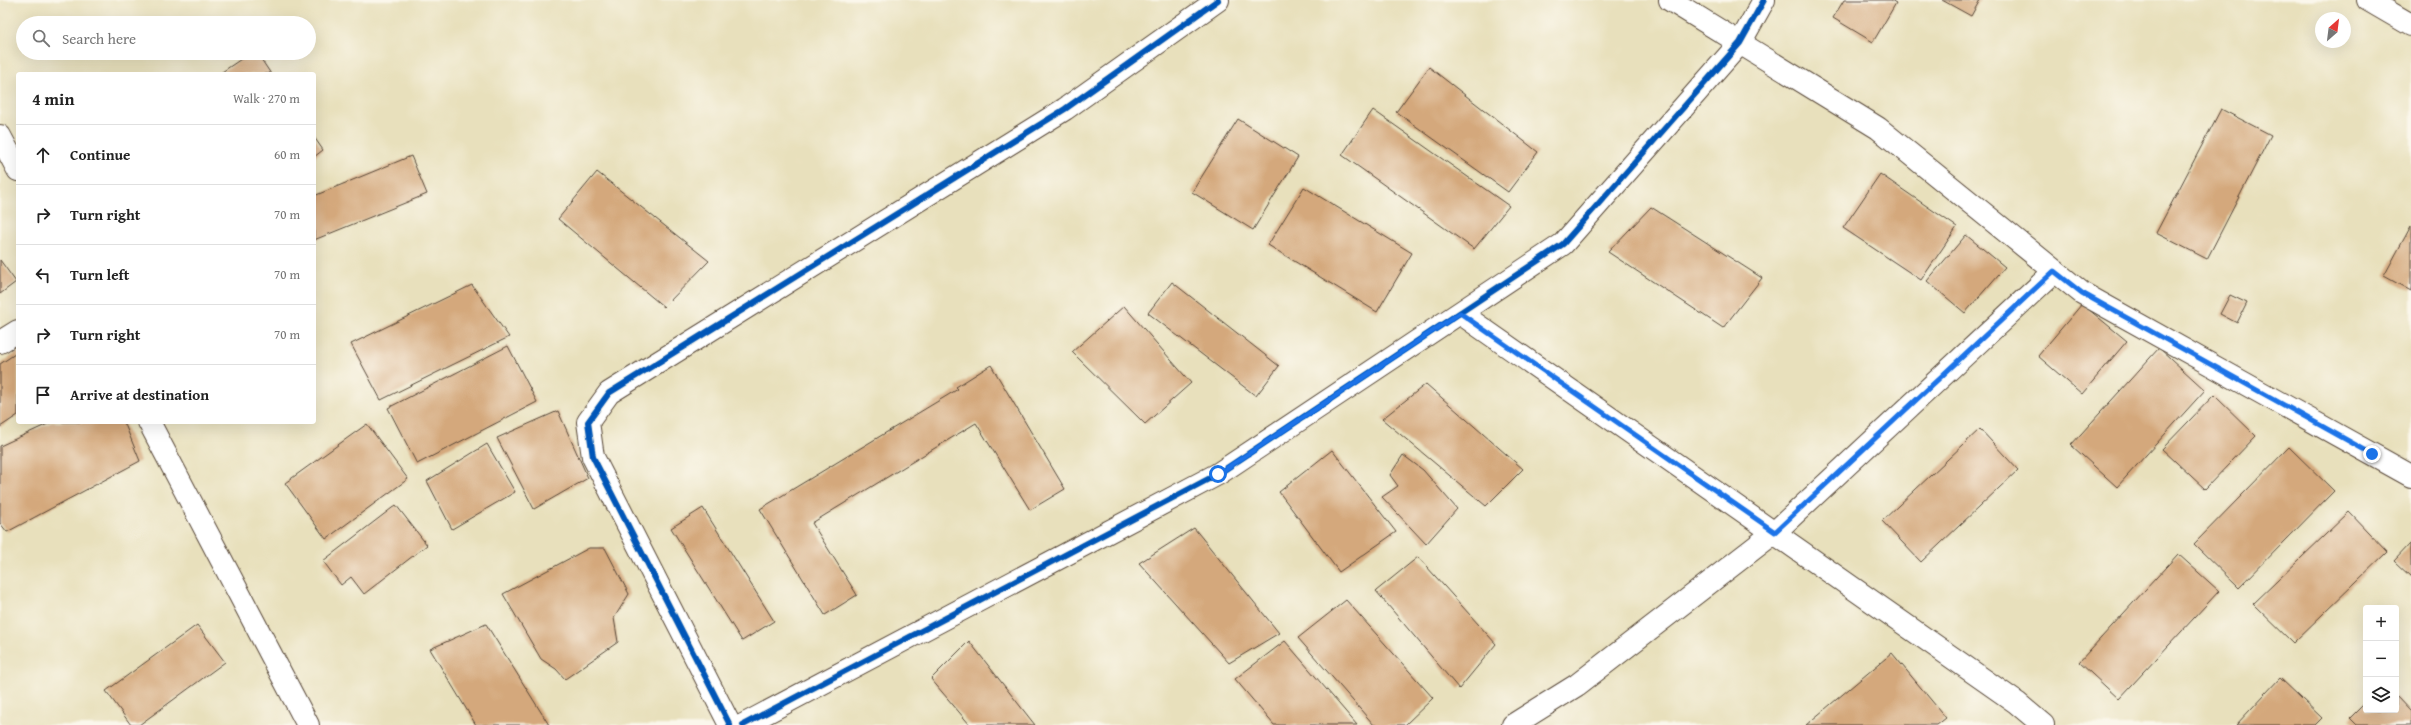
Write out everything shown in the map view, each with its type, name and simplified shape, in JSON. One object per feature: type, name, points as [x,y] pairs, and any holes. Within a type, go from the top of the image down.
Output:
[{"type":"street","points":[[730,725],[593,457],[588,422],[609,393],[1065,109],[1218,0]]},
{"type":"street","points":[[1670,0],[1878,128],[2082,293],[2411,476]]},
{"type":"street","points":[[744,725],[1218,474],[1563,244],[1740,43],[1764,0]]},
{"type":"street","points":[[2368,0],[2411,25]]},
{"type":"street","points":[[0,136],[16,166]]},
{"type":"street","points":[[1513,725],[1577,685],[1775,532],[2054,271]]},
{"type":"street","points":[[1460,313],[1775,532],[2017,703],[2043,725]]},
{"type":"street","points":[[0,342],[16,332]]},
{"type":"street","points":[[150,424],[308,725]]},
{"type":"building","points":[[1844,0],[1891,0],[1896,3],[1873,42],[1833,18]]},
{"type":"building","points":[[1942,0],[1980,0],[1971,16]]},
{"type":"building","points":[[240,60],[262,60],[270,72],[222,72]]},
{"type":"building","points":[[1429,67],[1538,152],[1508,192],[1396,112]]},
{"type":"building","points":[[2221,109],[2271,135],[2207,259],[2156,233]]},
{"type":"building","points":[[1373,110],[1509,206],[1474,249],[1342,155]]},
{"type":"building","points":[[1238,119],[1298,157],[1253,230],[1192,192]]},
{"type":"building","points":[[316,140],[323,150],[316,155]]},
{"type":"building","points":[[411,156],[427,194],[316,239],[316,195]]},
{"type":"building","points":[[597,172],[709,261],[664,307],[558,219]]},
{"type":"building","points":[[1880,174],[1957,227],[1921,280],[1843,228]]},
{"type":"building","points":[[1304,187],[1412,253],[1377,312],[1268,245]]},
{"type":"building","points":[[1651,207],[1762,278],[1723,328],[1608,252]]},
{"type":"building","points":[[2411,226],[2411,291],[2384,276]]},
{"type":"building","points":[[1966,235],[2005,267],[1965,313],[1927,281]]},
{"type":"building","points":[[0,260],[16,282],[0,294]]},
{"type":"building","points":[[1172,282],[1279,366],[1256,396],[1148,313]]},
{"type":"building","points":[[472,285],[509,337],[381,400],[351,344]]},
{"type":"building","points":[[2230,295],[2247,303],[2237,323],[2220,314]]},
{"type":"building","points":[[2082,304],[2127,341],[2082,394],[2038,356]]},
{"type":"building","points":[[1124,306],[1191,383],[1145,424],[1072,352]]},
{"type":"building","points":[[508,346],[537,402],[417,464],[388,408]]},
{"type":"building","points":[[2159,348],[2205,390],[2117,487],[2071,445]]},
{"type":"building","points":[[16,353],[16,416],[0,427],[0,364]]},
{"type":"building","points":[[991,365],[1065,489],[1030,510],[976,423],[812,523],[857,595],[825,615],[760,509],[958,389],[956,387]]},
{"type":"building","points":[[1426,384],[1523,469],[1486,506],[1382,419]]},
{"type":"building","points":[[2214,395],[2256,436],[2205,489],[2162,449]]},
{"type":"building","points":[[558,411],[588,478],[534,509],[497,438]]},
{"type":"building","points":[[48,424],[125,424],[140,461],[7,532],[0,523],[0,446]]},
{"type":"building","points":[[367,424],[408,479],[326,539],[285,483]]},
{"type":"building","points":[[1980,429],[2018,470],[1921,562],[1882,521]]},
{"type":"building","points":[[487,444],[515,492],[452,529],[427,481]]},
{"type":"building","points":[[2289,447],[2334,491],[2239,588],[2194,544]]},
{"type":"building","points":[[1332,450],[1396,532],[1339,572],[1279,492]]},
{"type":"building","points":[[1403,455],[1423,470],[1457,509],[1426,544],[1382,497],[1398,486],[1390,475]]},
{"type":"building","points":[[396,505],[427,545],[364,594],[351,577],[341,585],[323,561]]},
{"type":"building","points":[[703,508],[774,621],[742,641],[671,528]]},
{"type":"building","points":[[2349,512],[2387,552],[2293,643],[2253,604]]},
{"type":"building","points":[[1194,528],[1279,633],[1229,663],[1139,563]]},
{"type":"building","points":[[2411,543],[2411,577],[2394,561]]},
{"type":"building","points":[[589,548],[605,548],[629,594],[614,618],[618,642],[565,679],[556,669],[541,659],[503,594]]},
{"type":"building","points":[[2178,554],[2219,591],[2119,699],[2079,662]]},
{"type":"building","points":[[1418,557],[1496,644],[1459,689],[1376,591]]},
{"type":"building","points":[[1346,600],[1433,698],[1405,725],[1374,725],[1298,638]]},
{"type":"building","points":[[486,624],[549,725],[476,725],[430,649]]},
{"type":"building","points":[[197,625],[225,662],[139,725],[131,725],[106,691]]},
{"type":"building","points":[[969,641],[1035,725],[970,725],[931,679]]},
{"type":"building","points":[[1285,641],[1357,725],[1274,725],[1235,679]]},
{"type":"building","points":[[1892,653],[1946,718],[1937,725],[1806,725]]},
{"type":"building","points":[[2280,678],[2322,718],[2315,725],[2236,725]]},
{"type":"building","points":[[2399,699],[2411,712],[2411,725],[2357,725],[2350,718],[2363,705],[2363,713],[2399,713]]},
{"type":"cycle path","points":[[730,725],[593,457],[588,422],[609,393],[1065,109],[1218,0]]},
{"type":"cycle path","points":[[743,725],[1218,474],[1563,244],[1740,43],[1764,0]]},
{"type":"route","points":[[1218,474],[1460,313],[1775,532],[2054,271],[2082,293],[2372,454]]}]
